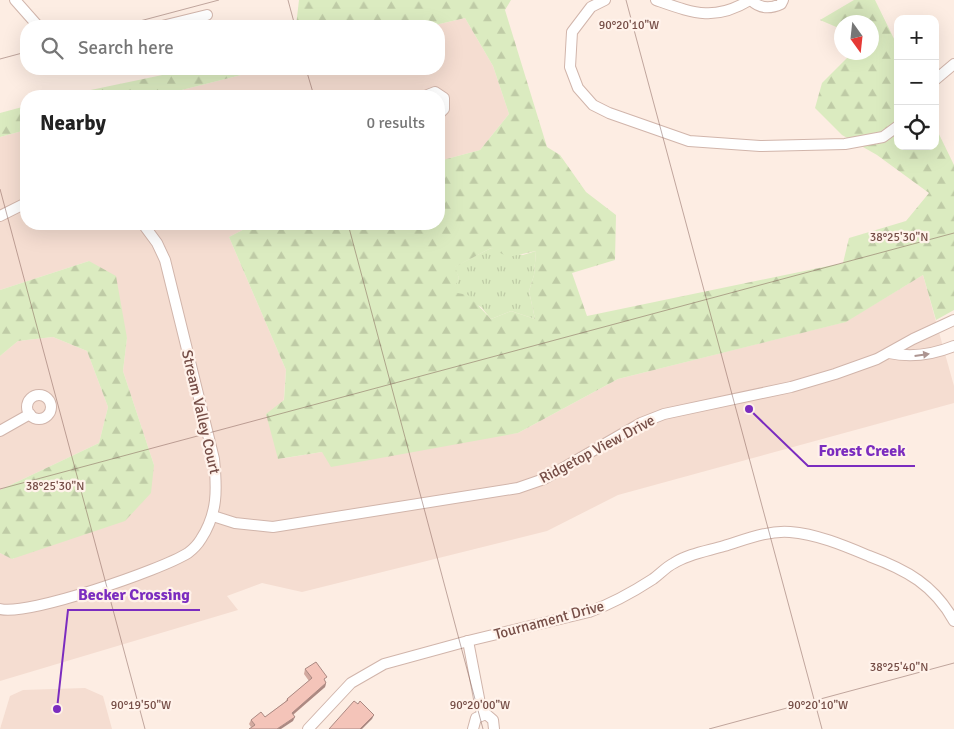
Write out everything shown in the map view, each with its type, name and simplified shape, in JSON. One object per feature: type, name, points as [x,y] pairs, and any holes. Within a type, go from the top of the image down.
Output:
[{"type":"street","points":[[15,0],[33,20]]},
{"type":"street","points":[[605,0],[591,7],[572,32],[570,68],[583,94],[593,105],[609,114],[689,141],[750,146],[845,144],[883,137],[894,129]]},
{"type":"street","points":[[656,0],[690,12],[705,15],[722,13],[751,0],[756,5],[773,8],[781,4],[783,0]]},
{"type":"street","points":[[187,20],[207,15]]},
{"type":"street","points":[[939,77],[954,64]]},
{"type":"street","points":[[0,216],[20,206]]},
{"type":"street","name":"Stream Valley Court","points":[[0,609],[26,609],[160,566],[189,552],[200,540],[213,516],[217,488],[214,459],[165,260],[158,243],[148,230]]},
{"type":"street","name":"Ridgetop View Drive","points":[[213,516],[234,523],[273,527],[518,488],[544,479],[641,423],[664,414],[813,381],[869,363],[913,338],[954,320]]},
{"type":"street","points":[[889,353],[907,357],[932,354],[954,346]]},
{"type":"street","points":[[0,431],[30,414]]},
{"type":"street","name":"Tournament Drive","points":[[308,729],[351,683],[368,672],[392,661],[589,612],[608,605],[654,578],[674,563],[691,555],[772,533],[789,532],[816,537],[862,553],[914,576],[946,606],[954,621]]},
{"type":"street","points":[[468,641],[482,714]]},
{"type":"street","points":[[473,729],[474,720],[482,714],[489,715],[494,720],[494,729]]},
{"type":"shaded area","points":[[465,18],[493,66],[509,114],[480,150],[445,159],[445,90],[182,90],[241,75],[445,75],[445,23]]},
{"type":"shaded area","points":[[20,132],[20,230],[242,230],[229,237],[286,370],[279,459],[322,452],[518,433],[618,379],[845,322],[923,275],[954,386],[954,403],[618,495],[547,531],[302,592],[262,583],[227,596],[238,610],[0,681],[0,553],[13,559],[154,465],[123,371],[127,338],[89,261],[0,290],[0,137]]},
{"type":"shaded area","points":[[53,337],[87,351],[108,407],[99,443],[0,490],[0,356],[18,341]]},
{"type":"shaded area","points":[[85,688],[103,696],[112,729],[0,729],[10,696],[23,690]]},
{"type":"green space","points":[[299,0],[511,0],[505,10],[547,147],[560,155],[586,192],[616,215],[615,260],[572,273],[587,316],[843,263],[849,238],[906,221],[929,193],[877,155],[842,135],[815,108],[822,83],[845,60],[879,60],[879,15],[834,15],[834,26],[820,20],[854,0],[875,0],[894,39],[894,150],[939,150],[939,134],[954,165],[954,310],[936,320],[923,275],[846,322],[618,379],[518,433],[331,467],[322,452],[278,459],[266,414],[284,400],[286,370],[229,237],[242,230],[445,230],[445,159],[480,150],[509,114],[493,66],[465,18],[445,23],[445,20],[297,20]],"holes":[[[491,248],[508,257],[536,251],[534,275],[529,291],[535,319],[511,311],[491,319],[468,295],[452,292],[459,278],[455,267]]]},
{"type":"green space","points":[[162,75],[241,75],[182,90],[91,90]]},
{"type":"green space","points":[[20,108],[20,132],[0,137],[0,113]]},
{"type":"green space","points":[[491,248],[523,255],[536,251],[534,275],[529,291],[535,319],[511,311],[491,319],[481,307],[451,292],[459,278],[454,267]]},
{"type":"green space","points":[[89,261],[116,276],[127,338],[123,371],[154,465],[151,493],[125,521],[12,559],[0,553],[0,490],[99,443],[108,407],[87,351],[53,337],[18,341],[0,356],[0,290]]},
{"type":"building","points":[[316,662],[327,677],[324,679],[326,683],[292,713],[295,717],[277,729],[249,729],[255,725],[251,720],[261,712],[265,717],[288,700],[312,678],[305,669]]},
{"type":"building","points":[[354,701],[358,704],[360,701],[374,715],[360,729],[329,729]]},
{"type":"place","name":"Forest Creek","points":[[749,409]]},
{"type":"place","name":"Becker Crossing","points":[[57,709]]}]
